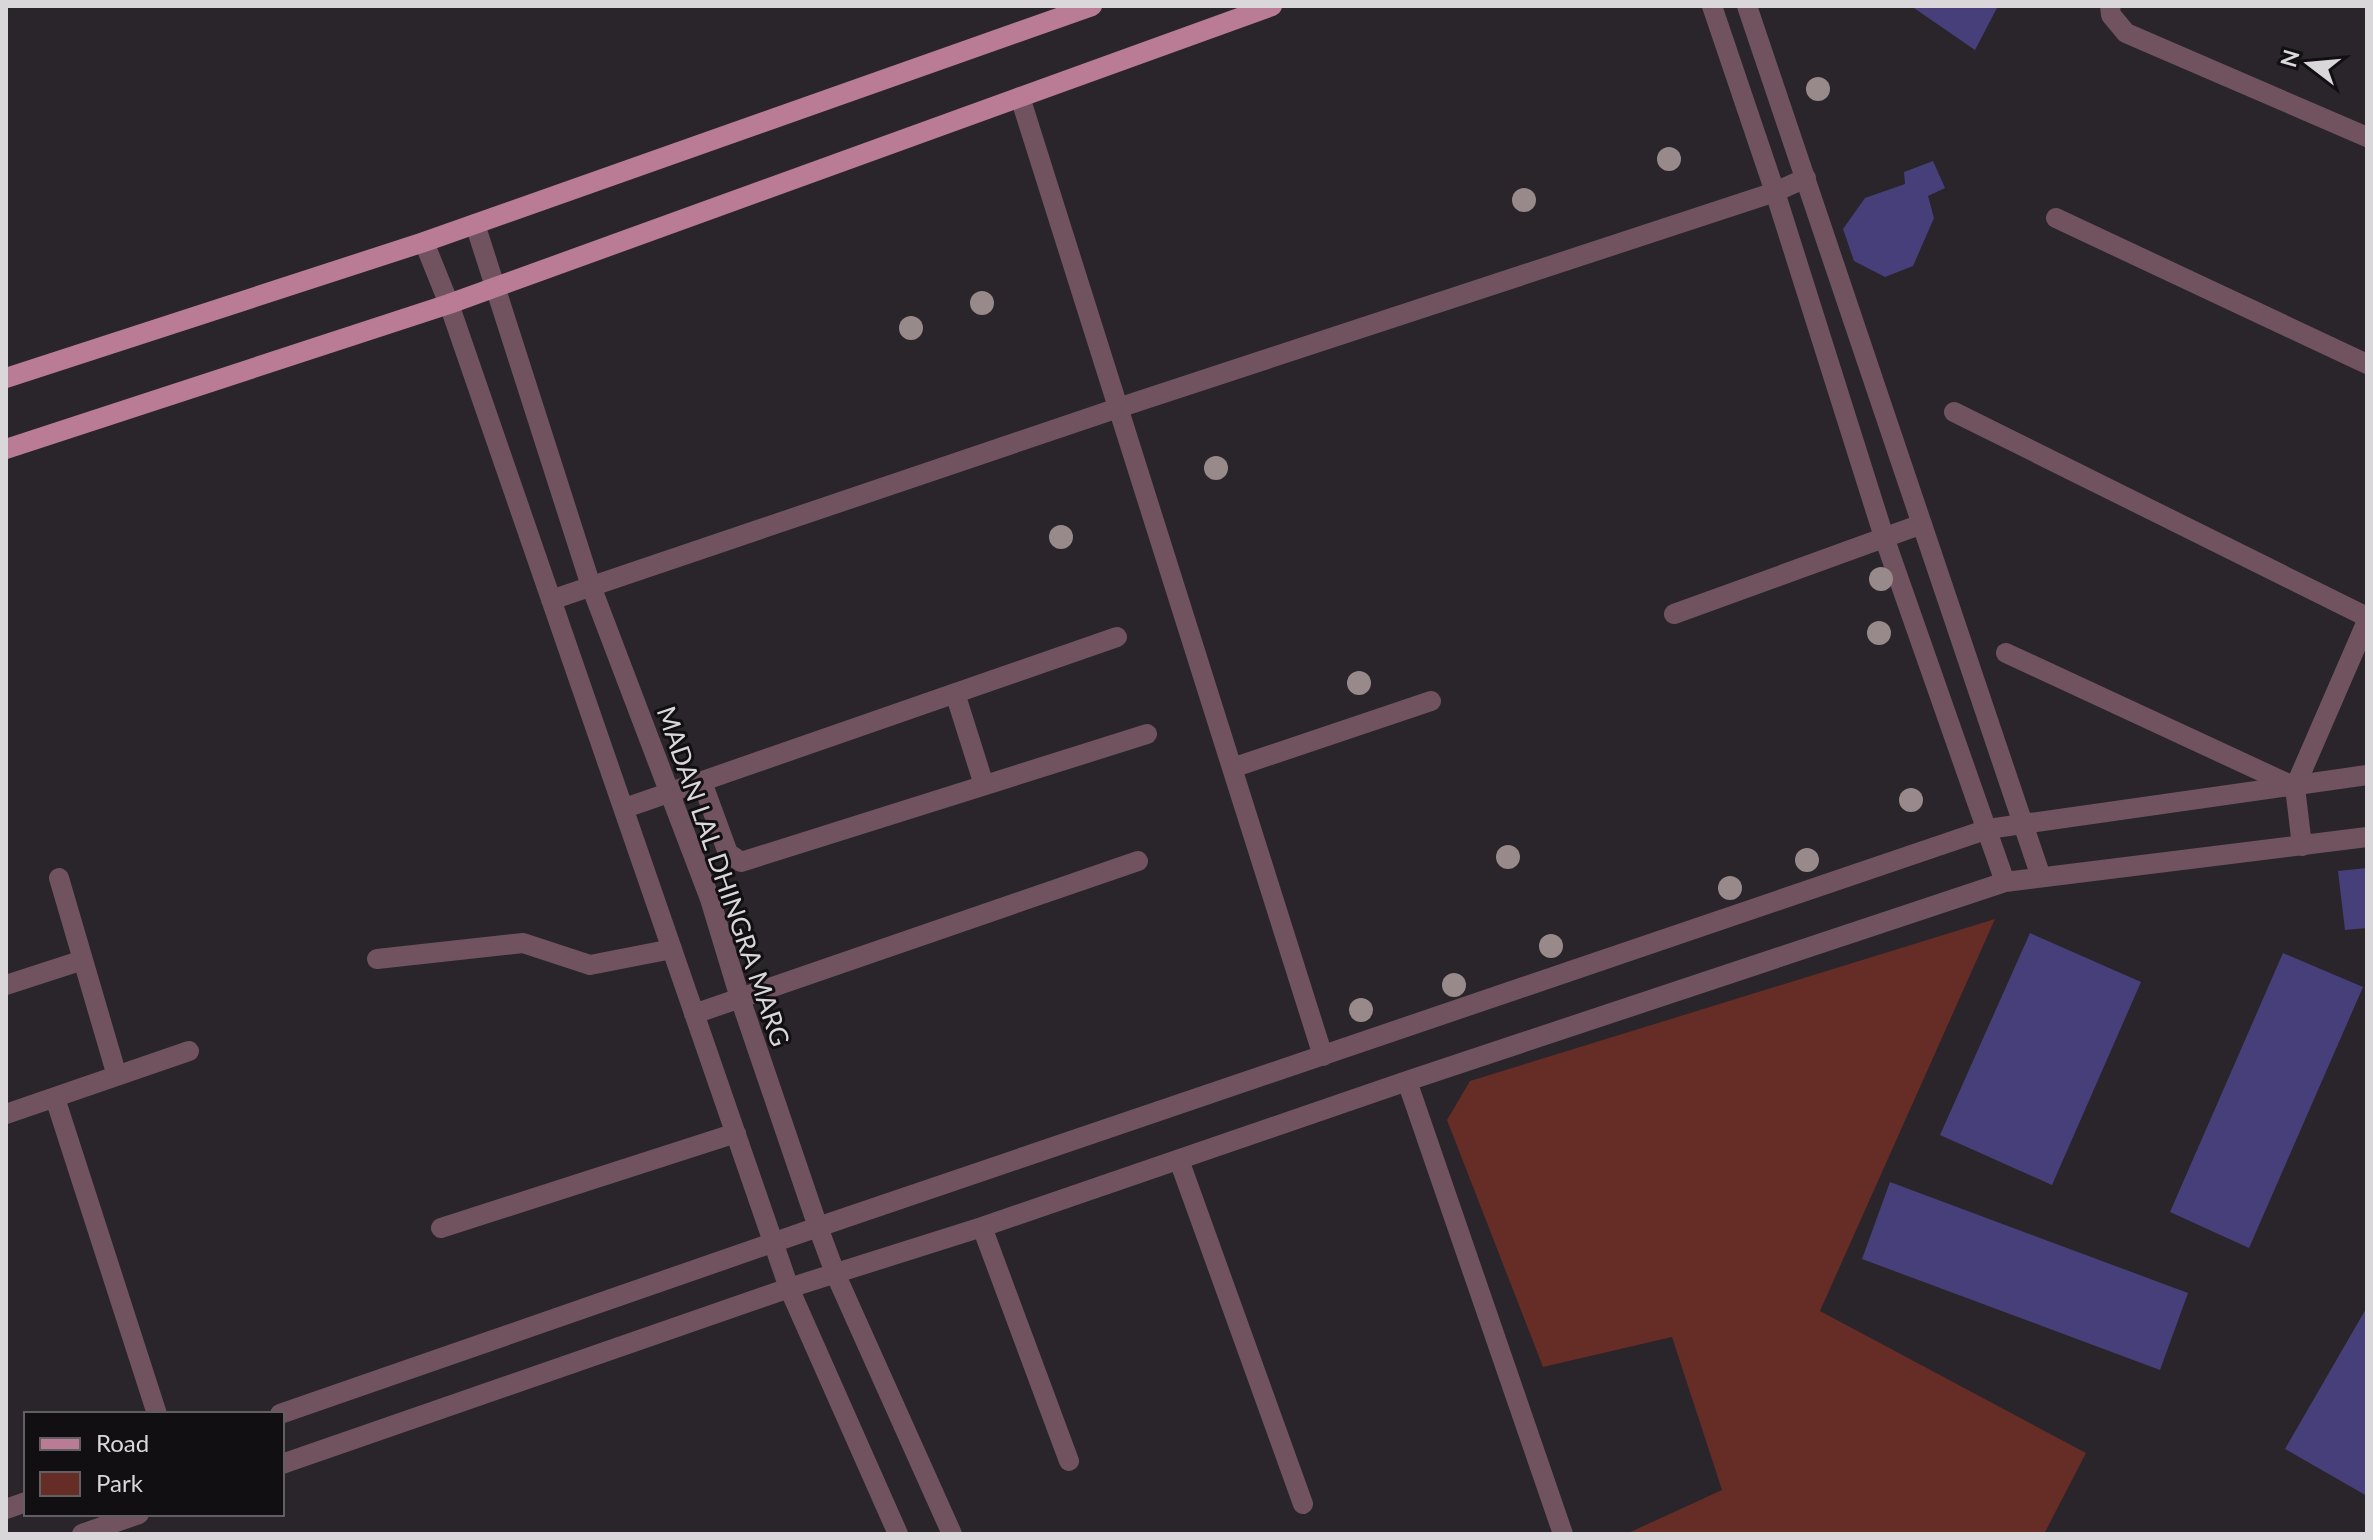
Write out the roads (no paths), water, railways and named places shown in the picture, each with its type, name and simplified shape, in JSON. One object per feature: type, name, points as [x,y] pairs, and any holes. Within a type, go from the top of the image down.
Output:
[{"type":"main road","points":[[6,378],[424,242],[1092,6]]},
{"type":"main road","points":[[6,449],[449,304],[1272,6]]},
{"type":"street","points":[[1712,6],[1775,192],[1884,537],[2005,882]]},
{"type":"street","points":[[1747,6],[2041,877]]},
{"type":"street","points":[[2110,6],[2111,15],[2126,33],[2367,137]]},
{"type":"street","points":[[1020,97],[1323,1056]]},
{"type":"street","points":[[551,600],[1118,408],[1775,192],[1806,178]]},
{"type":"street","points":[[2056,218],[2367,364]]},
{"type":"street","name":"MADAN LAL DHINGRA MARG","points":[[475,224],[591,586],[710,899],[740,998],[818,1227],[835,1273],[952,1534]]},
{"type":"street","points":[[424,242],[449,304],[625,808],[789,1288],[898,1534]]},
{"type":"street","points":[[1954,412],[2367,619],[2295,787],[2302,846]]},
{"type":"street","points":[[1674,614],[1922,524]]},
{"type":"street","points":[[625,808],[1117,637]]},
{"type":"street","points":[[2006,653],[2295,787]]},
{"type":"street","points":[[955,693],[984,785]]},
{"type":"street","points":[[1232,768],[1431,701]]},
{"type":"street","points":[[702,782],[728,853],[741,862],[1147,734]]},
{"type":"street","points":[[284,1413],[818,1227],[1988,829],[2367,775]]},
{"type":"street","points":[[284,1463],[789,1288],[982,1227],[1407,1081],[2005,882],[2367,837]]},
{"type":"street","points":[[694,1014],[1138,861]]},
{"type":"street","points":[[59,878],[117,1076]]},
{"type":"street","points":[[377,959],[523,943],[590,965],[672,949]]},
{"type":"street","points":[[6,985],[83,960]]},
{"type":"street","points":[[6,1114],[189,1051]]},
{"type":"street","points":[[1407,1081],[1563,1534]]},
{"type":"street","points":[[55,1098],[156,1412]]},
{"type":"street","points":[[441,1228],[736,1133]]},
{"type":"street","points":[[1179,1160],[1303,1504]]},
{"type":"street","points":[[982,1227],[1069,1461]]},
{"type":"street","points":[[82,1534],[133,1516]]}]
